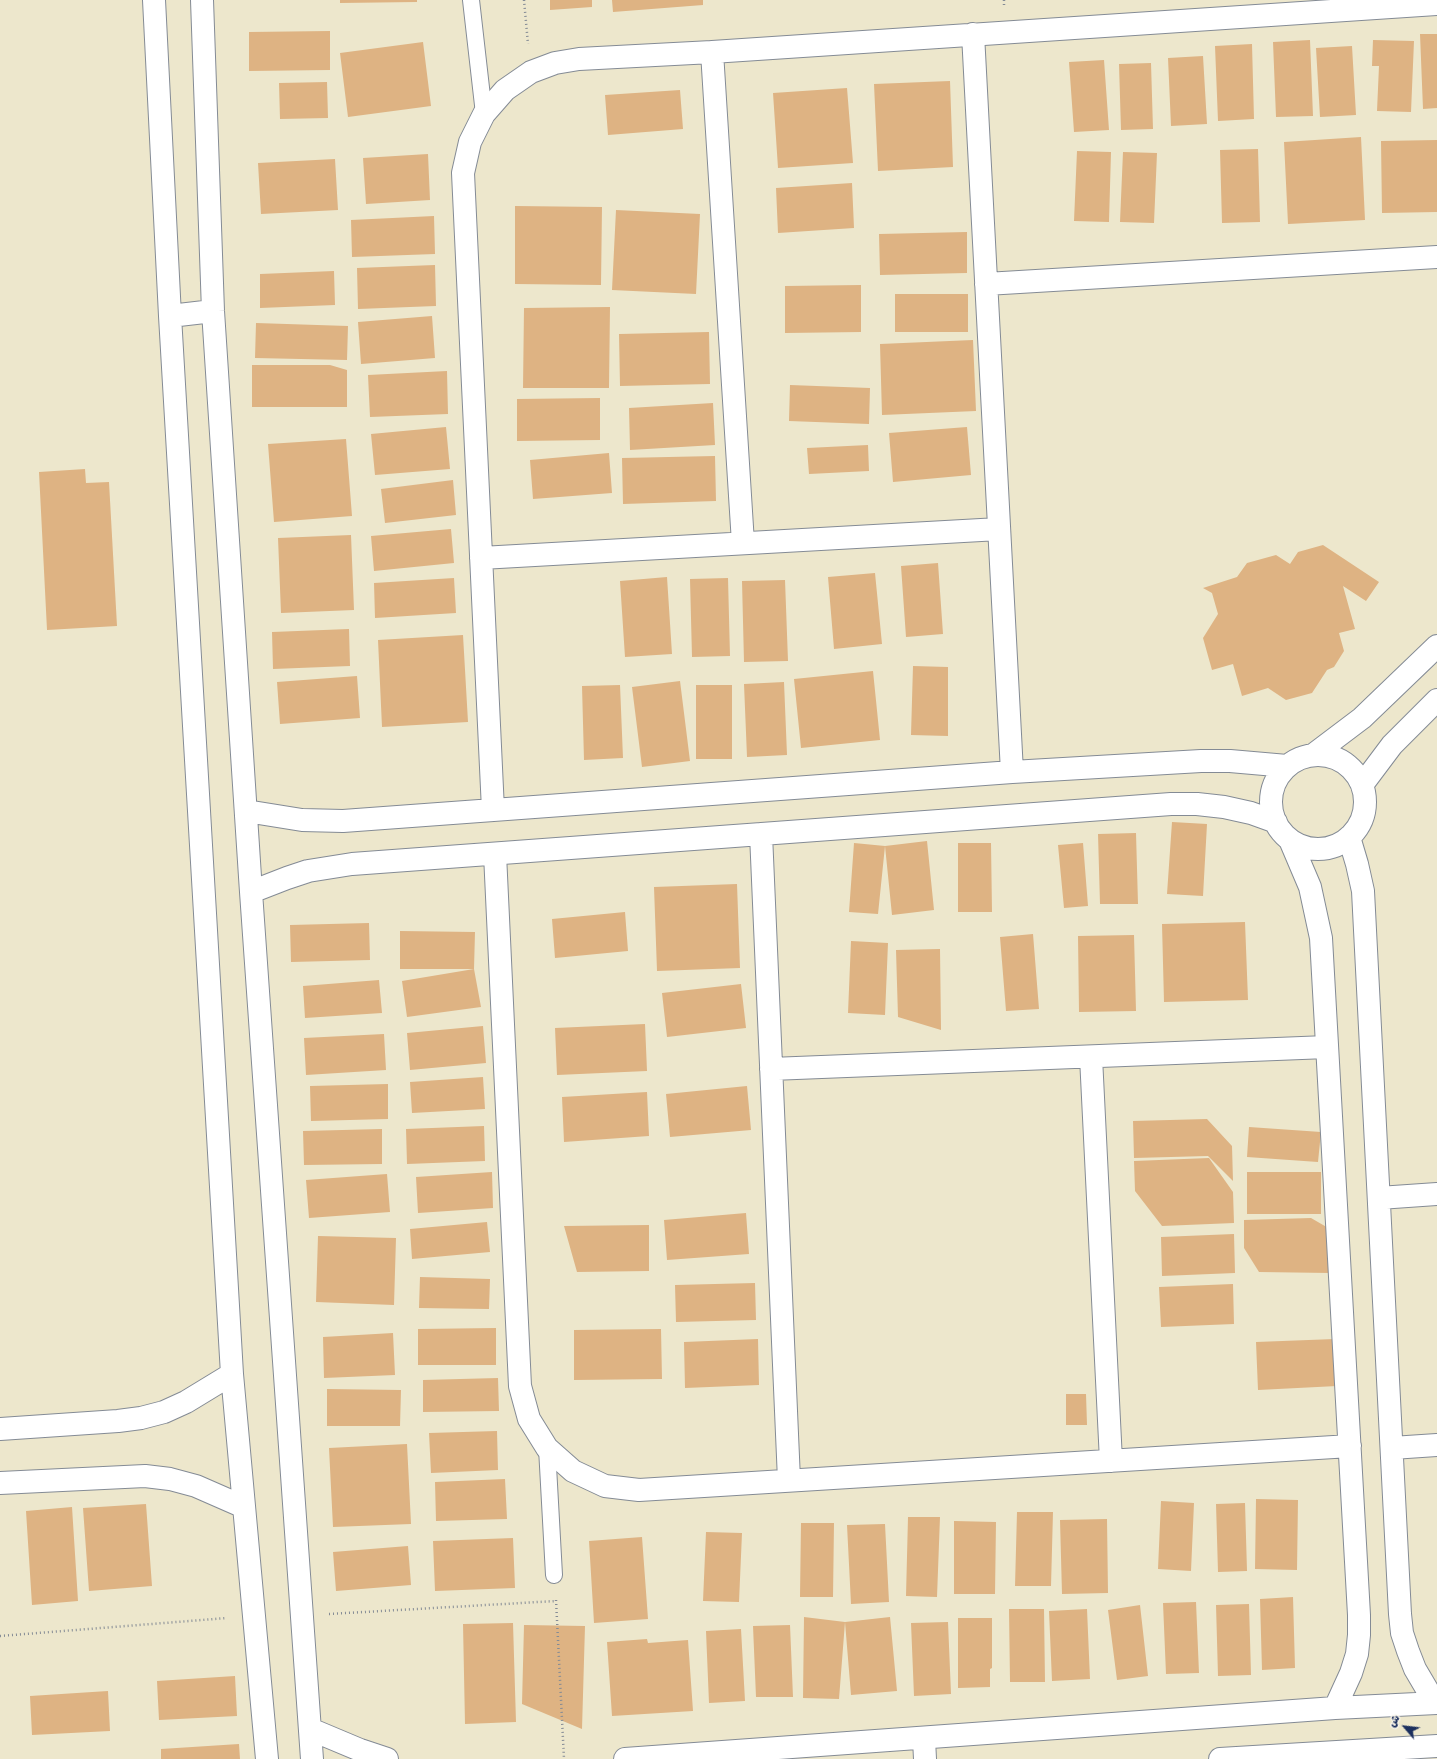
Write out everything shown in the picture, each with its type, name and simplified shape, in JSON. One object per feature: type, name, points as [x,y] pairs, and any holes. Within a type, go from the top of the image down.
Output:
[{"type":"street","points":[[154,0],[170,316],[232,1374],[266,1759]]},
{"type":"street","points":[[202,0],[213,310],[250,892],[312,1759]]},
{"type":"street","points":[[493,810],[463,173],[470,142],[484,114],[505,90],[531,72],[555,63],[579,59],[712,52],[1437,4]]},
{"type":"street","points":[[973,34],[1012,772]]},
{"type":"street","points":[[712,52],[743,543]]},
{"type":"street","points":[[986,284],[1437,257]]},
{"type":"street","points":[[170,316],[213,310]]},
{"type":"street","points":[[481,558],[999,529]]},
{"type":"street","points":[[1313,755],[1362,718],[1437,646]]},
{"type":"street","points":[[1362,785],[1392,745],[1437,700]]},
{"type":"street","points":[[1313,755],[1328,756],[1342,761],[1354,771],[1362,785],[1365,796],[1365,808],[1357,829],[1349,837],[1338,844],[1326,848],[1313,849],[1301,846],[1290,840],[1282,832],[1276,822],[1272,808],[1272,792],[1278,778],[1287,766],[1299,759],[1313,755]]},
{"type":"street","points":[[246,811],[281,818],[322,822],[1012,772],[1201,762],[1252,762],[1287,766]]},
{"type":"street","points":[[250,892],[287,878],[330,867],[1171,804],[1197,804],[1224,807],[1251,813],[1276,822]]},
{"type":"street","points":[[761,834],[789,1480]]},
{"type":"street","points":[[625,1759],[924,1749],[1335,1708],[1436,1703],[1415,1669],[1402,1633],[1363,891],[1349,837]]},
{"type":"street","points":[[1290,840],[1310,887],[1320,931],[1350,1446],[1359,1635],[1357,1654],[1351,1673],[1335,1708]]},
{"type":"street","points":[[495,854],[520,1386],[529,1419],[547,1448],[573,1471],[605,1486],[640,1490],[1350,1446]]},
{"type":"street","points":[[771,1069],[1327,1047]]},
{"type":"street","points":[[1090,1056],[1111,1461]]},
{"type":"street","points":[[1379,1198],[1437,1194]]},
{"type":"street","points":[[0,1429],[118,1421],[141,1418],[164,1412],[186,1402],[232,1374]]},
{"type":"street","points":[[1392,1448],[1437,1445]]},
{"type":"street","points":[[0,1483],[118,1476],[145,1476],[170,1479],[196,1486],[244,1507]]},
{"type":"street","points":[[310,1729],[360,1750],[387,1759]]},
{"type":"street","points":[[1220,1759],[1331,1756],[1437,1746]]},
{"type":"lane","points":[[471,0],[484,114]]},
{"type":"lane","points":[[547,1448],[554,1575]]},
{"type":"path","points":[[524,0],[531,72]]},
{"type":"path","points":[[554,1575],[564,1759]]},
{"type":"path","points":[[302,1616],[556,1601]]},
{"type":"path","points":[[0,1636],[254,1616]]},
{"type":"building","points":[[340,0],[417,0],[417,2],[340,3]]},
{"type":"building","points":[[550,0],[592,0],[592,7],[550,10]]},
{"type":"building","points":[[612,0],[703,0],[703,5],[613,12]]},
{"type":"building","points":[[330,31],[330,70],[249,71],[249,32]]},
{"type":"building","points":[[1420,34],[1437,34],[1437,108],[1423,109]]},
{"type":"building","points":[[1310,40],[1313,116],[1276,117],[1273,42]]},
{"type":"building","points":[[1373,40],[1414,41],[1411,112],[1377,111],[1379,66],[1372,66]]},
{"type":"building","points":[[423,42],[431,106],[348,117],[340,53]]},
{"type":"building","points":[[1252,44],[1254,119],[1218,121],[1215,46]]},
{"type":"building","points":[[1352,46],[1356,115],[1320,117],[1316,48]]},
{"type":"building","points":[[1203,56],[1207,124],[1171,126],[1168,58]]},
{"type":"building","points":[[1104,60],[1109,130],[1074,132],[1069,62]]},
{"type":"building","points":[[1151,63],[1153,129],[1121,130],[1119,64]]},
{"type":"building","points":[[950,81],[953,167],[878,171],[874,84]]},
{"type":"building","points":[[327,82],[328,118],[280,119],[279,83]]},
{"type":"building","points":[[847,88],[853,163],[778,168],[773,93]]},
{"type":"building","points":[[680,90],[683,129],[608,135],[605,95]]},
{"type":"building","points":[[1361,137],[1365,220],[1288,224],[1284,142]]},
{"type":"building","points":[[1437,140],[1437,212],[1382,213],[1381,141]]},
{"type":"building","points":[[1258,149],[1260,222],[1222,223],[1220,150]]},
{"type":"building","points":[[1077,151],[1111,152],[1109,222],[1074,221]]},
{"type":"building","points":[[1123,152],[1157,153],[1154,223],[1120,222]]},
{"type":"building","points":[[428,154],[430,200],[366,204],[363,158]]},
{"type":"building","points":[[335,159],[338,210],[261,214],[258,163]]},
{"type":"building","points":[[852,183],[854,228],[778,233],[776,188]]},
{"type":"building","points":[[515,206],[602,207],[601,285],[515,284]]},
{"type":"building","points":[[616,210],[700,214],[696,294],[612,290]]},
{"type":"building","points":[[434,216],[435,254],[352,257],[351,220]]},
{"type":"building","points":[[967,232],[967,273],[880,275],[879,234]]},
{"type":"building","points":[[435,265],[436,306],[358,309],[357,268]]},
{"type":"building","points":[[334,271],[335,305],[260,308],[260,274]]},
{"type":"building","points":[[861,285],[861,332],[785,333],[785,286]]},
{"type":"building","points":[[895,294],[968,294],[968,332],[895,332]]},
{"type":"building","points":[[610,307],[609,388],[523,388],[524,308]]},
{"type":"building","points":[[432,316],[435,358],[361,364],[358,322]]},
{"type":"building","points":[[256,323],[348,326],[347,360],[255,358]]},
{"type":"building","points":[[709,332],[710,384],[620,386],[619,334]]},
{"type":"building","points":[[973,340],[976,411],[882,415],[880,344]]},
{"type":"building","points":[[252,365],[330,365],[347,370],[347,407],[252,407]]},
{"type":"building","points":[[447,371],[448,414],[370,417],[368,375]]},
{"type":"building","points":[[790,385],[870,388],[869,424],[789,421]]},
{"type":"building","points":[[600,398],[600,440],[517,441],[517,399]]},
{"type":"building","points":[[713,403],[715,445],[630,450],[629,408]]},
{"type":"building","points":[[446,427],[450,469],[375,475],[371,434]]},
{"type":"building","points":[[967,427],[971,475],[893,482],[889,433]]},
{"type":"building","points":[[346,439],[352,516],[274,522],[268,444]]},
{"type":"building","points":[[868,445],[869,471],[809,474],[807,448]]},
{"type":"building","points":[[609,453],[612,493],[533,499],[530,460]]},
{"type":"building","points":[[715,456],[716,501],[623,504],[622,458]]},
{"type":"building","points":[[85,469],[86,483],[109,482],[117,626],[47,630],[39,472]]},
{"type":"building","points":[[453,480],[456,515],[385,523],[381,489]]},
{"type":"building","points":[[451,529],[454,563],[374,571],[371,536]]},
{"type":"building","points":[[351,535],[354,610],[281,613],[278,538]]},
{"type":"building","points":[[1323,545],[1379,582],[1366,601],[1343,586],[1355,629],[1339,633],[1344,651],[1334,667],[1327,670],[1312,693],[1286,700],[1268,688],[1242,696],[1233,664],[1212,670],[1203,638],[1218,614],[1212,593],[1203,588],[1237,577],[1247,563],[1276,555],[1290,564],[1298,552]]},
{"type":"building","points":[[938,563],[943,634],[906,637],[901,566]]},
{"type":"building","points":[[875,573],[882,644],[834,649],[828,577]]},
{"type":"building","points":[[667,577],[672,654],[625,657],[620,581]]},
{"type":"building","points":[[454,578],[456,613],[375,618],[374,583]]},
{"type":"building","points":[[728,578],[730,656],[692,657],[690,579]]},
{"type":"building","points":[[785,580],[788,661],[744,662],[742,581]]},
{"type":"building","points":[[349,629],[350,666],[273,669],[272,632]]},
{"type":"building","points":[[463,635],[468,722],[382,727],[378,640]]},
{"type":"building","points":[[913,666],[948,667],[948,736],[911,735]]},
{"type":"building","points":[[873,671],[880,740],[801,748],[794,679]]},
{"type":"building","points":[[357,676],[360,718],[280,724],[277,682]]},
{"type":"building","points":[[680,681],[690,761],[642,767],[632,687]]},
{"type":"building","points":[[784,682],[787,755],[747,757],[744,684]]},
{"type":"building","points":[[620,685],[623,758],[584,760],[582,686]]},
{"type":"building","points":[[696,685],[732,685],[732,759],[696,759]]},
{"type":"building","points":[[1172,822],[1207,824],[1203,896],[1167,894]]},
{"type":"building","points":[[1136,833],[1138,904],[1100,904],[1098,834]]},
{"type":"building","points":[[927,841],[934,910],[892,915],[885,846]]},
{"type":"building","points":[[854,843],[885,846],[878,914],[849,912]]},
{"type":"building","points":[[958,843],[991,843],[992,912],[958,912]]},
{"type":"building","points":[[1083,843],[1088,906],[1064,908],[1058,845]]},
{"type":"building","points":[[737,884],[740,968],[657,971],[654,887]]},
{"type":"building","points":[[625,912],[628,951],[555,958],[552,919]]},
{"type":"building","points":[[1245,922],[1248,1000],[1164,1002],[1162,924]]},
{"type":"building","points":[[369,923],[370,960],[291,962],[290,925]]},
{"type":"building","points":[[400,931],[475,932],[474,969],[400,969]]},
{"type":"building","points":[[1033,934],[1039,1009],[1006,1011],[1000,937]]},
{"type":"building","points":[[1134,935],[1136,1011],[1079,1012],[1078,936]]},
{"type":"building","points":[[851,941],[888,943],[885,1015],[848,1013]]},
{"type":"building","points":[[940,949],[941,1030],[898,1017],[896,950]]},
{"type":"building","points":[[474,969],[481,1007],[407,1017],[402,981]]},
{"type":"building","points":[[379,980],[382,1013],[305,1018],[303,986]]},
{"type":"building","points":[[741,984],[746,1028],[667,1037],[662,993]]},
{"type":"building","points":[[645,1024],[647,1071],[557,1075],[555,1028]]},
{"type":"building","points":[[483,1026],[486,1063],[410,1070],[407,1033]]},
{"type":"building","points":[[384,1034],[386,1070],[306,1075],[304,1038]]},
{"type":"building","points":[[483,1077],[485,1109],[412,1113],[410,1082]]},
{"type":"building","points":[[388,1084],[388,1119],[311,1121],[310,1086]]},
{"type":"building","points":[[747,1086],[751,1130],[670,1137],[666,1094]]},
{"type":"building","points":[[647,1092],[649,1136],[564,1142],[562,1097]]},
{"type":"building","points":[[1207,1119],[1232,1146],[1233,1181],[1208,1156],[1134,1158],[1133,1121]]},
{"type":"building","points":[[484,1126],[485,1161],[407,1164],[406,1129]]},
{"type":"building","points":[[1249,1127],[1321,1132],[1318,1162],[1247,1157]]},
{"type":"building","points":[[382,1129],[382,1164],[304,1165],[303,1131]]},
{"type":"building","points":[[1209,1158],[1233,1192],[1234,1223],[1162,1226],[1135,1191],[1134,1161]]},
{"type":"building","points":[[492,1172],[493,1208],[418,1213],[416,1177]]},
{"type":"building","points":[[1247,1172],[1321,1172],[1321,1214],[1247,1214]]},
{"type":"building","points":[[387,1174],[390,1212],[309,1218],[306,1180]]},
{"type":"building","points":[[746,1213],[749,1254],[667,1260],[664,1220]]},
{"type":"building","points":[[1311,1218],[1330,1229],[1330,1273],[1259,1272],[1244,1248],[1244,1220]]},
{"type":"building","points":[[487,1222],[490,1252],[412,1259],[410,1229]]},
{"type":"building","points":[[649,1225],[649,1271],[577,1272],[564,1226]]},
{"type":"building","points":[[1234,1234],[1235,1273],[1162,1276],[1161,1237]]},
{"type":"building","points":[[318,1236],[396,1238],[394,1305],[316,1302]]},
{"type":"building","points":[[420,1277],[490,1279],[489,1309],[419,1308]]},
{"type":"building","points":[[755,1283],[756,1320],[676,1322],[675,1285]]},
{"type":"building","points":[[1233,1284],[1234,1324],[1161,1327],[1159,1287]]},
{"type":"building","points":[[496,1328],[496,1365],[418,1365],[418,1329]]},
{"type":"building","points":[[661,1329],[662,1379],[574,1380],[574,1330]]},
{"type":"building","points":[[393,1333],[395,1375],[324,1378],[323,1337]]},
{"type":"building","points":[[758,1339],[759,1385],[685,1388],[684,1342]]},
{"type":"building","points":[[1335,1339],[1337,1386],[1258,1390],[1256,1342]]},
{"type":"building","points":[[498,1378],[499,1411],[423,1412],[423,1380]]},
{"type":"building","points":[[327,1389],[401,1390],[400,1426],[327,1426]]},
{"type":"building","points":[[1066,1394],[1086,1394],[1087,1425],[1066,1425]]},
{"type":"building","points":[[497,1431],[498,1470],[431,1473],[429,1433]]},
{"type":"building","points":[[407,1444],[411,1524],[333,1527],[329,1448]]},
{"type":"building","points":[[505,1479],[507,1519],[436,1521],[435,1482]]},
{"type":"building","points":[[1256,1499],[1298,1500],[1297,1570],[1255,1569]]},
{"type":"building","points":[[1161,1501],[1194,1503],[1191,1571],[1158,1569]]},
{"type":"building","points":[[1245,1503],[1247,1571],[1218,1572],[1216,1504]]},
{"type":"building","points":[[146,1504],[152,1586],[89,1591],[83,1508]]},
{"type":"building","points":[[72,1507],[78,1601],[32,1605],[26,1511]]},
{"type":"building","points":[[1017,1512],[1053,1512],[1051,1586],[1015,1586]]},
{"type":"building","points":[[908,1517],[940,1517],[937,1597],[906,1596]]},
{"type":"building","points":[[1107,1519],[1108,1593],[1062,1594],[1060,1520]]},
{"type":"building","points":[[954,1521],[996,1522],[995,1594],[954,1594]]},
{"type":"building","points":[[801,1523],[834,1523],[833,1597],[800,1597]]},
{"type":"building","points":[[885,1524],[889,1602],[851,1604],[847,1525]]},
{"type":"building","points":[[706,1532],[742,1533],[739,1602],[703,1601]]},
{"type":"building","points":[[642,1537],[648,1619],[594,1623],[589,1541]]},
{"type":"building","points":[[513,1538],[515,1588],[435,1591],[433,1541]]},
{"type":"building","points":[[408,1546],[411,1585],[336,1591],[333,1552]]},
{"type":"building","points":[[1293,1597],[1295,1668],[1262,1670],[1260,1599]]},
{"type":"building","points":[[1196,1602],[1199,1673],[1166,1674],[1163,1603]]},
{"type":"building","points":[[1249,1604],[1251,1675],[1218,1676],[1216,1605]]},
{"type":"building","points":[[1140,1605],[1148,1676],[1117,1680],[1108,1610]]},
{"type":"building","points":[[1009,1609],[1044,1609],[1045,1682],[1010,1682]]},
{"type":"building","points":[[1087,1609],[1090,1679],[1052,1681],[1049,1611]]},
{"type":"building","points":[[804,1617],[845,1622],[839,1699],[803,1698]]},
{"type":"building","points":[[890,1617],[897,1691],[851,1695],[845,1622]]},
{"type":"building","points":[[958,1618],[992,1618],[992,1668],[990,1669],[990,1687],[958,1688]]},
{"type":"building","points":[[948,1622],[951,1694],[914,1696],[911,1623]]},
{"type":"building","points":[[513,1623],[516,1722],[465,1724],[463,1624]]},
{"type":"building","points":[[524,1625],[585,1626],[582,1729],[522,1704]]},
{"type":"building","points":[[790,1625],[793,1697],[756,1697],[753,1626]]},
{"type":"building","points":[[741,1629],[745,1701],[709,1703],[706,1631]]},
{"type":"building","points":[[647,1639],[648,1643],[688,1640],[693,1711],[612,1716],[607,1642]]},
{"type":"building","points":[[235,1676],[237,1716],[159,1720],[157,1681]]},
{"type":"building","points":[[108,1691],[110,1731],[32,1735],[30,1696]]},
{"type":"building","points":[[239,1744],[240,1759],[161,1759],[161,1749]]}]
